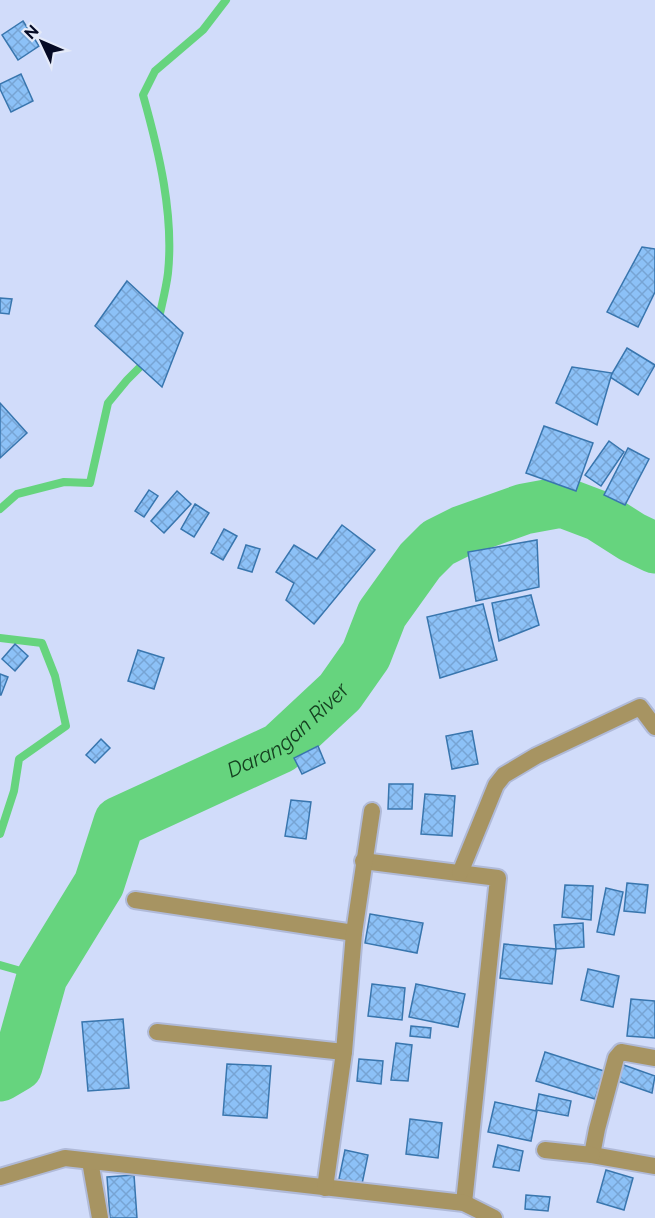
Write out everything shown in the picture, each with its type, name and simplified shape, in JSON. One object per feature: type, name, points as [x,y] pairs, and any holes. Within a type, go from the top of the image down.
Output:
[{"type":"street","points":[[460,873],[496,785],[504,775],[536,756],[640,707],[655,727]]},
{"type":"street","points":[[325,1188],[344,1052],[354,933],[372,811]]},
{"type":"street","points":[[363,861],[498,878],[464,1203]]},
{"type":"street","points":[[135,900],[354,933]]},
{"type":"street","points":[[157,1032],[344,1052]]},
{"type":"street","points":[[592,1155],[616,1058],[621,1052],[655,1058]]},
{"type":"street","points":[[545,1149],[655,1166]]},
{"type":"street","points":[[0,1177],[65,1158],[464,1203],[494,1218]]},
{"type":"street","points":[[90,1161],[100,1218]]},
{"type":"building","points":[[23,21],[39,46],[18,60],[2,35]]},
{"type":"building","points":[[21,74],[33,101],[11,112],[0,89],[0,84]]},
{"type":"building","points":[[642,247],[655,249],[655,292],[638,327],[607,312]]},
{"type":"building","points":[[127,281],[183,333],[162,387],[95,326]]},
{"type":"building","points":[[0,298],[12,299],[9,314],[0,313]]},
{"type":"building","points":[[627,348],[655,365],[638,395],[610,377]]},
{"type":"building","points":[[572,367],[612,373],[597,425],[556,403]]},
{"type":"building","points":[[0,403],[27,433],[0,458]]},
{"type":"building","points":[[544,426],[593,443],[576,491],[526,473]]},
{"type":"building","points":[[609,441],[624,452],[601,486],[585,475]]},
{"type":"building","points":[[628,448],[649,459],[625,505],[604,495]]},
{"type":"building","points":[[149,490],[158,496],[144,517],[135,511]]},
{"type":"building","points":[[177,491],[191,504],[164,533],[151,521]]},
{"type":"building","points":[[195,504],[209,513],[194,537],[181,529]]},
{"type":"building","points":[[342,525],[375,550],[314,624],[286,600],[294,583],[276,572],[294,545],[317,559]]},
{"type":"building","points":[[224,529],[237,536],[223,560],[211,553]]},
{"type":"building","points":[[537,540],[539,587],[476,601],[468,552]]},
{"type":"building","points":[[246,545],[260,549],[252,572],[238,568]]},
{"type":"building","points":[[531,595],[539,625],[499,641],[492,603]]},
{"type":"building","points":[[483,604],[497,660],[440,678],[427,617]]},
{"type":"building","points":[[15,644],[28,656],[15,671],[2,659]]},
{"type":"building","points":[[138,650],[164,658],[154,689],[128,681]]},
{"type":"building","points":[[0,674],[8,677],[1,695],[0,695]]},
{"type":"building","points":[[472,731],[478,764],[452,769],[446,736]]},
{"type":"building","points":[[101,739],[110,748],[95,763],[86,755]]},
{"type":"building","points":[[318,746],[325,763],[302,774],[294,758]]},
{"type":"building","points":[[389,784],[413,784],[412,809],[388,809]]},
{"type":"building","points":[[425,794],[455,796],[452,836],[421,834]]},
{"type":"building","points":[[291,800],[311,802],[306,839],[285,836]]},
{"type":"building","points":[[627,883],[648,885],[645,913],[624,911]]},
{"type":"building","points":[[565,885],[593,886],[591,920],[562,917]]},
{"type":"building","points":[[606,888],[623,892],[614,935],[597,932]]},
{"type":"building","points":[[370,914],[423,923],[417,953],[365,943]]},
{"type":"building","points":[[583,923],[584,947],[556,949],[554,925]]},
{"type":"building","points":[[504,944],[556,949],[552,984],[500,978]]},
{"type":"building","points":[[588,969],[619,976],[613,1007],[581,1000]]},
{"type":"building","points":[[372,984],[405,988],[402,1020],[368,1016]]},
{"type":"building","points":[[416,984],[465,994],[458,1027],[409,1017]]},
{"type":"building","points":[[631,999],[655,1001],[655,1038],[627,1036]]},
{"type":"building","points":[[123,1019],[129,1088],[88,1091],[82,1022]]},
{"type":"building","points":[[411,1026],[431,1028],[430,1038],[410,1036]]},
{"type":"building","points":[[396,1043],[412,1045],[408,1081],[391,1080]]},
{"type":"building","points":[[545,1052],[604,1071],[595,1099],[536,1081]]},
{"type":"building","points":[[359,1059],[383,1061],[381,1084],[357,1081]]},
{"type":"building","points":[[227,1064],[271,1066],[267,1118],[223,1115]]},
{"type":"building","points":[[621,1064],[655,1076],[652,1093],[615,1080]]},
{"type":"building","points":[[539,1094],[571,1101],[568,1116],[536,1110]]},
{"type":"building","points":[[495,1102],[537,1111],[531,1141],[488,1132]]},
{"type":"building","points":[[410,1119],[442,1123],[438,1158],[406,1154]]},
{"type":"building","points":[[498,1145],[523,1151],[519,1171],[493,1167]]},
{"type":"building","points":[[345,1150],[368,1155],[362,1184],[339,1179]]},
{"type":"building","points":[[606,1170],[633,1178],[624,1210],[597,1202]]},
{"type":"building","points":[[134,1175],[137,1218],[110,1218],[107,1177]]},
{"type":"building","points":[[526,1195],[550,1197],[548,1211],[525,1209]]},
{"type":"waterway","points":[[158,323],[168,273],[169,228],[160,161],[143,95],[155,71],[203,30],[226,0]]},
{"type":"waterway","points":[[0,509],[17,494],[64,482],[90,483],[108,403],[147,360]]},
{"type":"waterway","name":"Darangan River","points":[[0,1076],[17,1066],[42,977],[99,884],[119,822],[280,748],[340,692],[366,655],[382,614],[420,561],[438,543],[462,531],[524,509],[562,502],[599,516],[632,537],[655,548]]},
{"type":"waterway","points":[[0,638],[42,643],[55,676],[66,726],[19,759],[14,791],[0,834]]},
{"type":"waterway","points":[[0,965],[42,977]]}]
